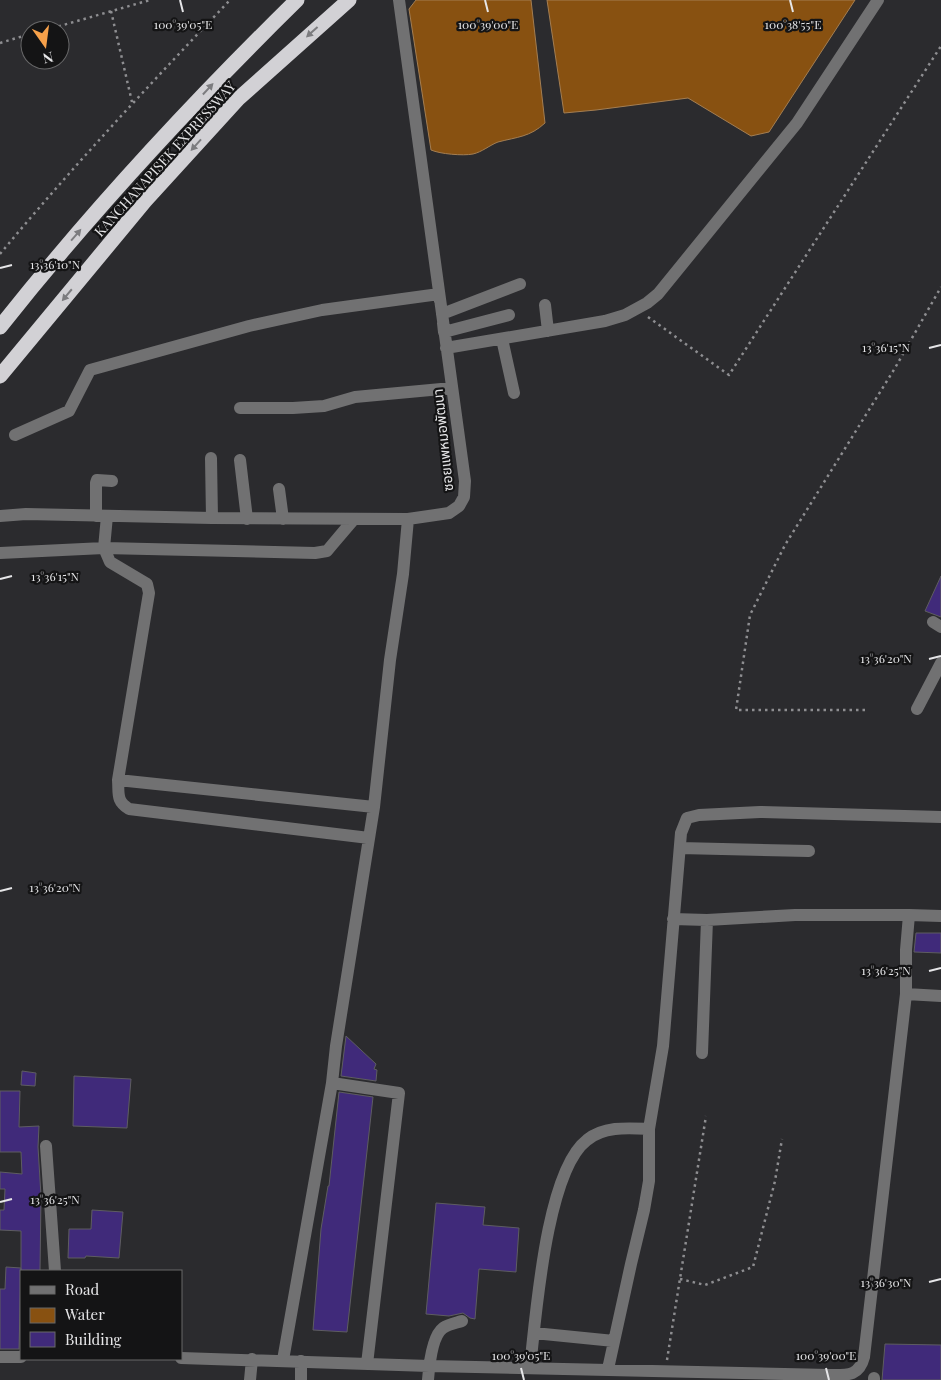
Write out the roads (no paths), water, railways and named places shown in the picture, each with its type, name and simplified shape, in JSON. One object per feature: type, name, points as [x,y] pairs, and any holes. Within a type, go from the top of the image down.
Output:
[{"type":"highway","name":"KANCHANAPISEK EXPRESSWAY","points":[[0,327],[40,277],[130,173],[228,68],[296,0]]},
{"type":"highway","name":"KANCHANAPISEK EXPRESSWAY","points":[[0,376],[145,201],[238,99],[349,0]]},
{"type":"street","name":"ซอยแพหมอพัฒนา","points":[[0,516],[26,514],[247,519],[408,519],[449,513],[459,506],[464,497],[465,481],[399,0]]},
{"type":"street","points":[[446,348],[605,321],[624,315],[647,303],[658,294],[797,123],[878,0]]},
{"type":"street","points":[[442,314],[520,284]]},
{"type":"street","points":[[15,435],[69,411],[90,370],[249,326],[313,312],[439,294],[444,332],[509,315]]},
{"type":"street","points":[[545,305],[548,331]]},
{"type":"street","points":[[502,339],[514,392]]},
{"type":"street","points":[[240,408],[324,406],[355,397],[452,388]]},
{"type":"street","points":[[211,458],[212,518]]},
{"type":"street","points":[[240,460],[247,519]]},
{"type":"street","points":[[112,481],[100,479],[96,483],[102,516],[104,548],[110,562],[141,579],[147,584],[149,593],[118,780],[119,798],[122,804],[129,809],[368,838]]},
{"type":"street","points":[[279,489],[283,519]]},
{"type":"street","points":[[0,553],[104,548],[315,553],[327,550],[332,546],[354,519]]},
{"type":"street","points":[[283,1360],[332,1083],[336,1046],[374,807],[408,519]]},
{"type":"street","points":[[917,709],[941,663]]},
{"type":"street","points":[[118,780],[374,807]]},
{"type":"street","points":[[608,1369],[649,1181],[649,1129],[664,1046],[681,833],[687,818],[699,815],[760,812],[941,817]]},
{"type":"street","points":[[680,848],[809,851]]},
{"type":"street","points":[[673,919],[707,920],[795,915],[941,916]]},
{"type":"street","points":[[182,1358],[666,1371],[696,1376],[828,1378],[850,1374],[857,1370],[862,1365],[864,1357],[906,994],[906,950],[909,915]]},
{"type":"street","points":[[702,1053],[707,920]]},
{"type":"street","points":[[906,994],[941,996]]},
{"type":"street","points":[[332,1083],[399,1093],[367,1364]]},
{"type":"street","points":[[530,1367],[551,1213],[570,1160],[587,1139],[602,1132],[621,1128],[649,1129]]},
{"type":"street","points":[[46,1146],[55,1270]]},
{"type":"street","points":[[428,1380],[429,1366],[437,1336],[441,1329],[462,1321]]},
{"type":"street","points":[[534,1333],[614,1341]]},
{"type":"street","points":[[0,1357],[20,1357]]},
{"type":"street","points":[[250,1380],[252,1359]]},
{"type":"street","points":[[301,1380],[302,1361]]},
{"type":"water","points":[[416,0],[531,0],[545,123],[529,134],[498,142],[473,154],[440,153],[431,150],[409,9]]},
{"type":"water","points":[[547,0],[855,0],[769,132],[751,136],[688,98],[564,113]]}]
